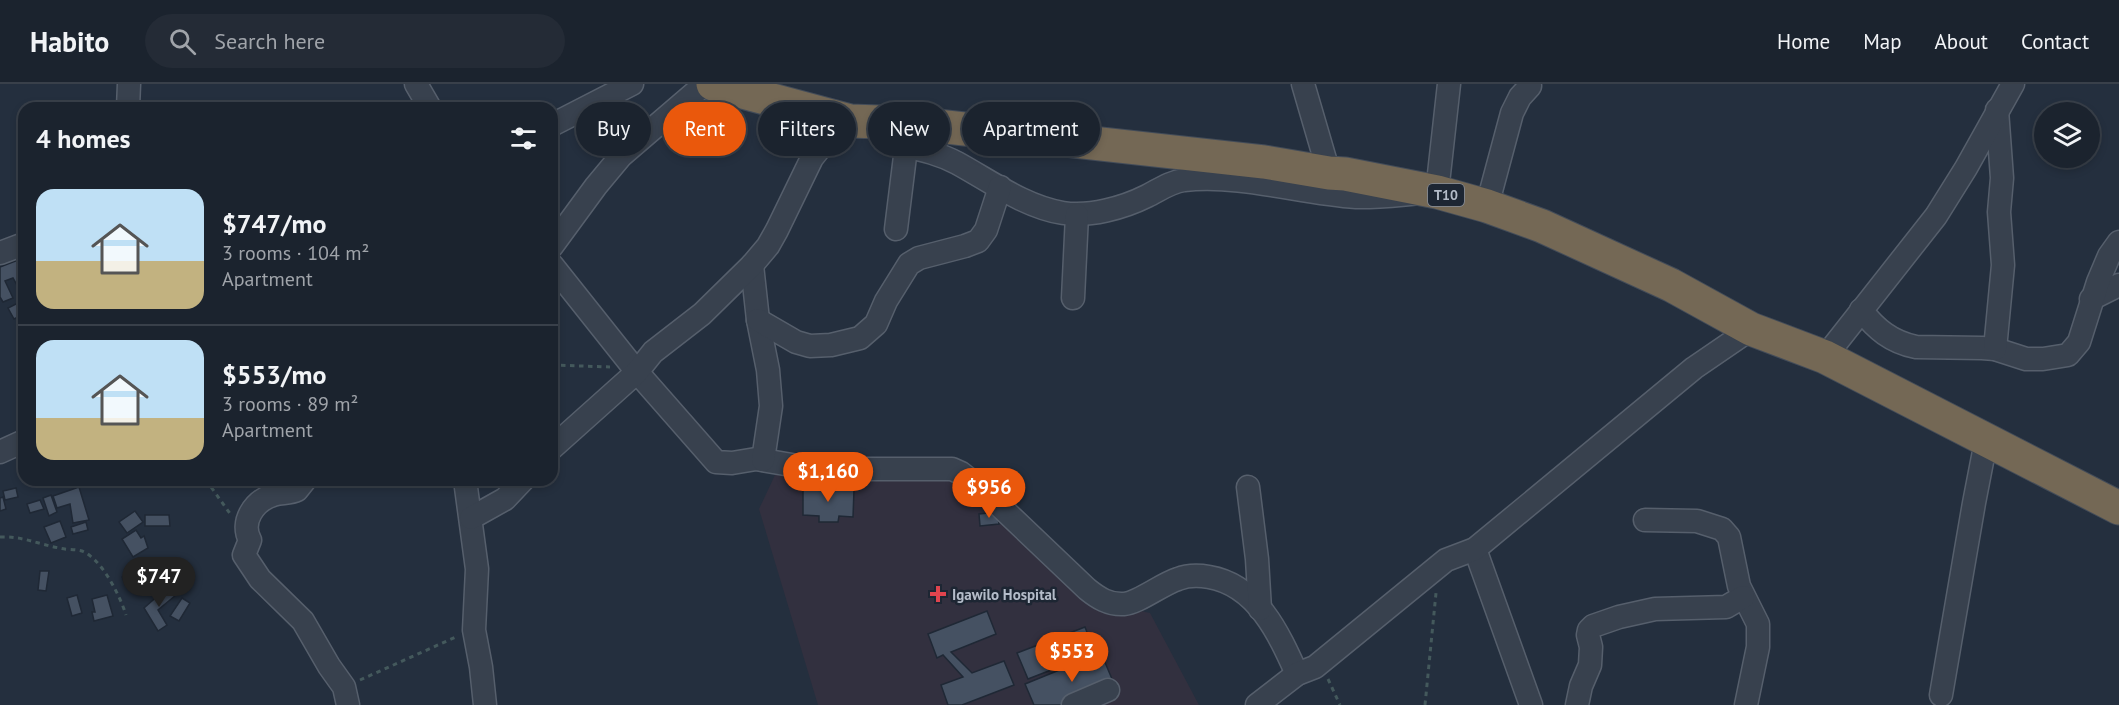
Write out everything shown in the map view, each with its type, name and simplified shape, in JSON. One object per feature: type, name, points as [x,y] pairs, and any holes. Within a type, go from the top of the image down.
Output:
[{"type":"highway","name":"T10","points":[[713,84],[778,93],[801,102]]},
{"type":"highway","name":"T10","points":[[950,137],[1264,162],[1345,174],[1437,192],[1487,206],[1542,226],[1671,285],[1751,329],[1825,357],[2119,508]]},
{"type":"street","points":[[128,102],[129,84]]},
{"type":"street","points":[[416,84],[426,102]]},
{"type":"street","points":[[558,122],[632,84]]},
{"type":"street","points":[[558,238],[621,156],[705,84]]},
{"type":"street","points":[[1303,84],[1329,173]]},
{"type":"street","points":[[942,156],[1038,206],[1060,213],[1077,215],[1120,207],[1175,182],[1197,180],[1241,181],[1356,197],[1437,192],[1449,84]]},
{"type":"street","points":[[1825,357],[1936,216],[2013,84]]},
{"type":"street","points":[[1487,206],[1512,113],[1520,97],[1530,86]]},
{"type":"street","points":[[1995,349],[2003,265],[1999,212],[2002,178],[1997,110]]},
{"type":"street","points":[[558,443],[637,372],[653,352],[702,314],[752,265],[768,246],[814,156]]},
{"type":"street","points":[[896,229],[905,156]]},
{"type":"street","points":[[758,320],[796,342],[810,346],[831,345],[860,338],[876,324],[886,301],[909,264],[919,258],[978,241],[986,230],[1000,187]]},
{"type":"street","points":[[1073,298],[1077,215]]},
{"type":"street","points":[[1861,310],[1886,336],[1906,345],[1995,349],[2026,359],[2068,355],[2079,342],[2091,299],[2109,256],[2119,242]]},
{"type":"street","points":[[0,253],[18,246]]},
{"type":"street","points":[[752,265],[758,320],[768,370],[771,406],[763,460]]},
{"type":"street","points":[[558,273],[637,372],[716,462],[763,460],[815,469],[952,469],[961,473],[984,491],[1087,589],[1105,601],[1128,604],[1163,584],[1192,575],[1219,579],[1236,585],[1260,609],[1287,652],[1306,671]]},
{"type":"street","points":[[2091,299],[2119,285]]},
{"type":"street","points":[[1257,705],[1306,671],[1446,560],[1475,549],[1694,368],[1751,329]]},
{"type":"street","points":[[1941,695],[1986,441]]},
{"type":"street","points":[[0,452],[18,444]]},
{"type":"street","points":[[300,486],[297,490],[271,496],[255,506],[246,525],[250,540],[244,555],[260,579],[303,621],[346,696]]},
{"type":"street","points":[[466,486],[477,569],[474,630],[485,705]]},
{"type":"street","points":[[471,518],[505,499],[517,486]]},
{"type":"street","points":[[1248,487],[1260,609]]},
{"type":"street","points":[[1645,520],[1686,520],[1711,525],[1726,531],[1731,542],[1737,580],[1743,597],[1756,618],[1759,637],[1754,674],[1746,705]]},
{"type":"street","points":[[1475,549],[1531,705]]},
{"type":"street","points":[[1577,705],[1581,686],[1590,665],[1591,647],[1588,635],[1593,626],[1605,620],[1655,609],[1726,607],[1743,597]]},
{"type":"street","points":[[1073,705],[1108,690]]},
{"type":"path","points":[[558,365],[615,366],[637,372]]},
{"type":"path","points":[[211,486],[247,534]]},
{"type":"path","points":[[0,537],[20,537],[59,549],[82,551],[89,555],[98,564],[120,597],[126,615]]},
{"type":"path","points":[[1425,705],[1434,600],[1446,560]]},
{"type":"path","points":[[346,696],[474,630]]},
{"type":"path","points":[[1306,671],[1327,678],[1340,705]]},
{"type":"shaded area","name":"Igawilo Hospital","points":[[775,475],[961,475],[1101,602],[1150,613],[1199,705],[818,705],[759,509]]},
{"type":"building","points":[[18,260],[18,287],[13,278],[5,281],[13,298],[3,302],[0,297],[0,267]]},
{"type":"building","points":[[18,303],[18,317],[14,319],[8,308]]},
{"type":"building","points":[[818,483],[839,484],[839,490],[854,490],[853,517],[839,516],[838,522],[819,522],[819,516],[803,515],[803,489],[818,490]]},
{"type":"building","points":[[79,487],[89,520],[73,523],[70,504],[57,508],[53,496]]},
{"type":"building","points":[[16,488],[18,497],[5,500],[3,491]]},
{"type":"building","points":[[51,495],[57,512],[49,516],[43,498]]},
{"type":"building","points":[[3,497],[6,509],[0,511],[0,498]]},
{"type":"building","points":[[40,500],[44,509],[30,513],[27,504]]},
{"type":"building","points":[[135,511],[143,522],[127,533],[119,522]]},
{"type":"building","points":[[997,512],[999,524],[980,526],[979,514]]},
{"type":"building","points":[[145,515],[169,515],[170,526],[145,526]]},
{"type":"building","points":[[60,521],[66,537],[51,543],[44,527]]},
{"type":"building","points":[[86,522],[88,530],[73,534],[71,527]]},
{"type":"building","points":[[136,530],[141,538],[144,536],[148,548],[133,557],[122,539]]},
{"type":"building","points":[[40,571],[49,571],[46,591],[38,590]]},
{"type":"building","points":[[130,573],[134,581],[126,585],[122,577]]},
{"type":"building","points":[[168,587],[176,595],[158,610],[167,625],[158,631],[144,608]]},
{"type":"building","points":[[77,595],[82,613],[72,616],[67,598]]},
{"type":"building","points":[[107,595],[113,616],[94,621],[92,612],[95,612],[92,599]]},
{"type":"building","points":[[182,598],[190,603],[179,621],[170,616]]},
{"type":"building","points":[[987,611],[996,634],[951,652],[972,673],[1004,661],[1014,685],[962,705],[948,705],[941,685],[963,677],[943,655],[937,658],[928,634]]},
{"type":"building","points":[[1085,627],[1095,653],[1028,679],[1017,653]]},
{"type":"building","points":[[1101,653],[1115,686],[1068,705],[1034,705],[1025,684]]},
{"type":"place","name":"Igawilo Hospital","points":[[938,594]]}]
